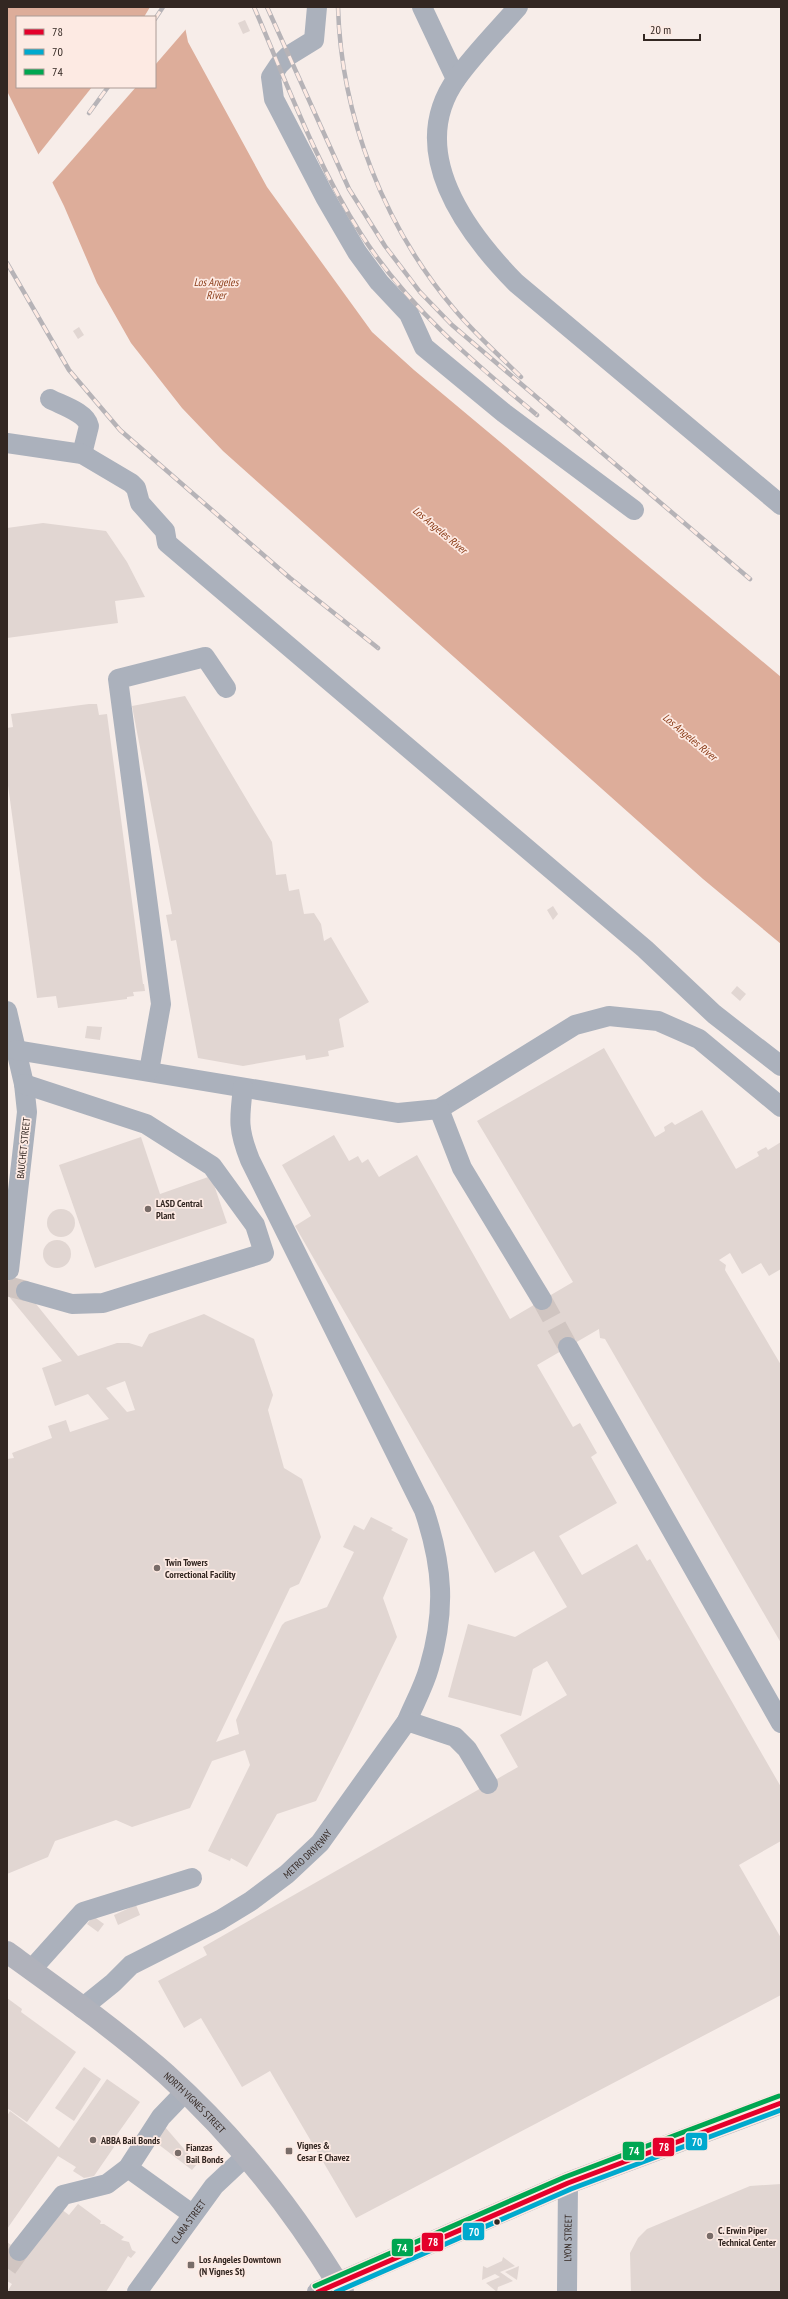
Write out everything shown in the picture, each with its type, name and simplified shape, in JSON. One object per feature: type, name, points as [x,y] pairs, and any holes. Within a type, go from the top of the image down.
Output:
[{"type":"main road","name":"NORTH VIGNES STREET","points":[[7,1952],[151,2062],[185,2092],[246,2156],[292,2215],[340,2288]]},
{"type":"main road","points":[[318,2292],[340,2288],[568,2183],[781,2103]]},
{"type":"street","points":[[317,7],[314,40],[288,56],[279,65],[271,77],[274,99],[325,197],[357,252],[379,282],[409,314],[424,347],[504,413],[634,510]]},
{"type":"street","points":[[422,7],[456,79]]},
{"type":"street","points":[[512,14],[456,79],[440,113],[437,130],[438,147],[445,182],[465,221],[478,240],[516,283],[781,505]]},
{"type":"street","points":[[50,400],[83,416],[88,422],[82,454]]},
{"type":"street","points":[[7,443],[82,454],[131,483],[136,488],[140,503],[165,531],[167,543],[645,949],[714,1014],[781,1066]]},
{"type":"street","points":[[149,1071],[161,1004],[118,679],[205,658],[226,688]]},
{"type":"street","points":[[16,1050],[398,1113],[439,1109],[575,1025],[609,1016],[658,1021],[699,1039],[781,1107]]},
{"type":"street","name":"BAUCHET STREET","points":[[8,1019],[24,1084],[27,1112],[9,1270]]},
{"type":"street","points":[[24,1084],[146,1124],[212,1166],[255,1225],[264,1253],[104,1303],[72,1304],[26,1291]]},
{"type":"street","name":"METRO DRIVEWAY","points":[[82,2008],[113,1983],[131,1965],[220,1920],[270,1887],[292,1869],[320,1842],[407,1721],[429,1669],[438,1629],[441,1591],[439,1561],[432,1534],[420,1503],[250,1160],[242,1139],[239,1120],[243,1088]]},
{"type":"street","points":[[439,1109],[462,1168],[542,1300]]},
{"type":"street","points":[[568,1347],[781,1723]]},
{"type":"street","points":[[407,1721],[455,1737],[467,1749],[488,1784]]},
{"type":"street","points":[[31,1970],[82,1912],[192,1878]]},
{"type":"street","points":[[19,2251],[62,2195],[107,2184],[128,2168],[161,2117],[185,2092]]},
{"type":"street","name":"CLARA STREET","points":[[137,2292],[192,2214],[214,2186],[246,2156]]},
{"type":"street","points":[[128,2168],[192,2214]]},
{"type":"street","name":"LYON STREET","points":[[567,2292],[568,2183]]},
{"type":"water","name":"Los Angeles River","points":[[7,7],[181,7],[188,42],[267,187],[372,332],[414,370],[781,677],[781,944],[703,879],[223,451],[182,408],[131,343],[97,283],[64,206],[7,91]]},
{"type":"pier","points":[[150,7],[183,7],[187,28],[156,64],[156,16],[145,16]]},
{"type":"pier","points":[[91,88],[135,88],[51,184],[37,156]]},
{"type":"building","points":[[245,20],[250,31],[243,34],[238,23]]},
{"type":"building","points":[[79,327],[84,335],[78,339],[73,331]]},
{"type":"building","points":[[43,523],[106,531],[127,562],[145,597],[115,601],[118,623],[7,638],[7,528]]},
{"type":"building","points":[[185,696],[272,842],[276,875],[286,874],[289,891],[299,889],[304,914],[314,913],[321,924],[324,941],[331,937],[369,1002],[339,1019],[344,1047],[328,1051],[329,1056],[306,1060],[305,1055],[243,1066],[198,1058],[176,940],[171,941],[166,915],[172,914],[132,706]]},
{"type":"building","points":[[97,704],[99,715],[107,714],[145,991],[133,992],[134,996],[127,997],[127,999],[58,1008],[56,996],[37,998],[7,778],[7,728],[13,727],[11,714]]},
{"type":"building","points":[[553,906],[558,914],[553,920],[547,910]]},
{"type":"building","points":[[737,986],[746,994],[740,1001],[731,993]]},
{"type":"building","points":[[87,1026],[102,1027],[100,1040],[85,1038]]},
{"type":"building","points":[[604,1048],[655,1137],[665,1131],[664,1127],[672,1122],[675,1125],[702,1110],[736,1169],[759,1156],[757,1152],[766,1147],[768,1150],[781,1142],[781,1269],[769,1276],[761,1263],[742,1274],[730,1253],[719,1260],[726,1265],[725,1270],[781,1365],[781,1643],[605,1339],[600,1338],[599,1329],[537,1365],[573,1427],[580,1423],[597,1453],[591,1457],[617,1503],[559,1536],[582,1575],[637,1544],[647,1561],[650,1559],[781,1787],[781,1841],[739,1865],[781,1938],[781,1995],[356,2218],[270,2071],[242,2087],[201,2018],[184,2028],[158,1981],[207,1955],[203,1947],[518,1767],[500,1735],[567,1695],[547,1661],[533,1669],[521,1716],[448,1697],[468,1624],[515,1637],[567,1607],[534,1551],[495,1573],[295,1226],[311,1216],[282,1165],[334,1135],[349,1161],[358,1156],[362,1163],[368,1159],[379,1177],[417,1155],[510,1319],[573,1282],[477,1121]]},
{"type":"building","name":"LASD Central Plant","points":[[141,1137],[160,1194],[211,1176],[227,1223],[95,1268],[59,1165]]},
{"type":"building","points":[[61,1209],[67,1210],[71,1213],[74,1217],[74,1229],[71,1233],[67,1236],[61,1237],[55,1236],[51,1233],[48,1229],[47,1223],[48,1217],[51,1213],[55,1210]]},
{"type":"building","points":[[57,1240],[63,1241],[67,1244],[70,1248],[70,1260],[67,1264],[63,1267],[57,1268],[51,1267],[47,1264],[44,1260],[43,1254],[44,1248],[47,1244],[51,1241]]},
{"type":"building","name":"Twin Towers Correctional Facility","points":[[7,1268],[78,1356],[117,1343],[129,1343],[142,1347],[149,1334],[204,1314],[254,1339],[273,1395],[268,1410],[284,1468],[302,1479],[321,1537],[299,1584],[290,1588],[216,1742],[239,1734],[236,1720],[282,1625],[285,1622],[327,1607],[354,1552],[343,1547],[354,1525],[364,1530],[371,1517],[393,1528],[391,1530],[408,1539],[383,1598],[397,1637],[347,1740],[316,1801],[277,1814],[247,1867],[231,1858],[230,1861],[208,1851],[250,1765],[245,1750],[212,1761],[190,1808],[132,1827],[116,1820],[55,1841],[48,1857],[7,1874],[7,1459],[14,1458],[12,1453],[52,1438],[48,1426],[66,1420],[70,1432],[109,1419],[88,1394],[55,1406],[42,1368],[62,1361],[7,1294]],"holes":[[[125,1381],[135,1410],[127,1412],[106,1388]]]},
{"type":"building","points":[[136,1905],[140,1915],[118,1925],[114,1915]]},
{"type":"building","points":[[93,1916],[104,1924],[98,1932],[87,1924]]},
{"type":"building","points":[[7,1998],[22,2009],[21,2012],[76,2052],[27,2122],[7,2108]]},
{"type":"building","points":[[84,2067],[101,2079],[74,2121],[55,2108]]},
{"type":"building","points":[[107,2079],[140,2102],[111,2143],[114,2147],[94,2176],[84,2178],[73,2171],[76,2167],[58,2156],[7,2229],[7,2116],[10,2111],[59,2148]]},
{"type":"building","name":"Fianzas Bail Bonds","points":[[165,2127],[197,2164],[192,2170],[154,2141]]},
{"type":"building","name":"C. Erwin Piper Technical Center","points":[[781,2184],[781,2292],[631,2292],[630,2253],[638,2238],[647,2229],[750,2186]]},
{"type":"building","points":[[78,2204],[101,2221],[100,2224],[104,2224],[124,2237],[121,2240],[129,2242],[132,2250],[136,2252],[131,2258],[128,2256],[106,2292],[7,2292],[12,2284],[7,2281],[7,2242],[26,2256],[61,2209],[69,2215]]},
{"type":"building","points":[[503,2257],[515,2266],[500,2272],[513,2281],[498,2287],[497,2292],[486,2283],[500,2277],[495,2274],[482,2280],[483,2266],[487,2268],[502,2261]]},
{"type":"building","points":[[519,2266],[517,2280],[505,2272]]},
{"type":"tunnel","points":[[7,1286],[26,1291]]},
{"type":"tunnel","points":[[542,1300],[568,1347]]},
{"type":"tunnel","points":[[7,2268],[19,2251]]},
{"type":"railway","points":[[156,18],[163,7]]},
{"type":"railway","points":[[254,7],[316,152],[345,208],[379,260],[420,309],[442,331],[465,353],[537,415]]},
{"type":"railway","points":[[267,7],[349,189],[385,246],[420,292],[452,325],[750,579]]},
{"type":"railway","points":[[338,7],[341,48],[348,89],[358,129],[371,168],[388,206],[407,243],[430,278],[463,319],[521,377]]},
{"type":"railway","points":[[89,113],[107,88]]},
{"type":"railway","points":[[7,263],[69,370],[120,430],[290,578],[378,648]]},
{"type":"transit line","name":"74","points":[[315,2286],[565,2177],[779,2096]]},
{"type":"transit line","name":"78","points":[[318,2292],[568,2183],[781,2103]]},
{"type":"transit line","name":"70","points":[[336,2292],[571,2189],[781,2110]]},
{"type":"place","name":"LASD Central Plant","points":[[148,1209]]},
{"type":"place","name":"Twin Towers Correctional Facility","points":[[157,1568]]},
{"type":"place","name":"ABBA Bail Bonds","points":[[93,2140]]},
{"type":"place","name":"Vignes & Cesar E Chavez","points":[[289,2151]]},
{"type":"place","name":"Fianzas Bail Bonds","points":[[178,2153]]},
{"type":"place","name":"C. Erwin Piper Technical Center","points":[[710,2236]]},
{"type":"place","name":"Los Angeles Downtown (N Vignes St)","points":[[191,2265]]}]
